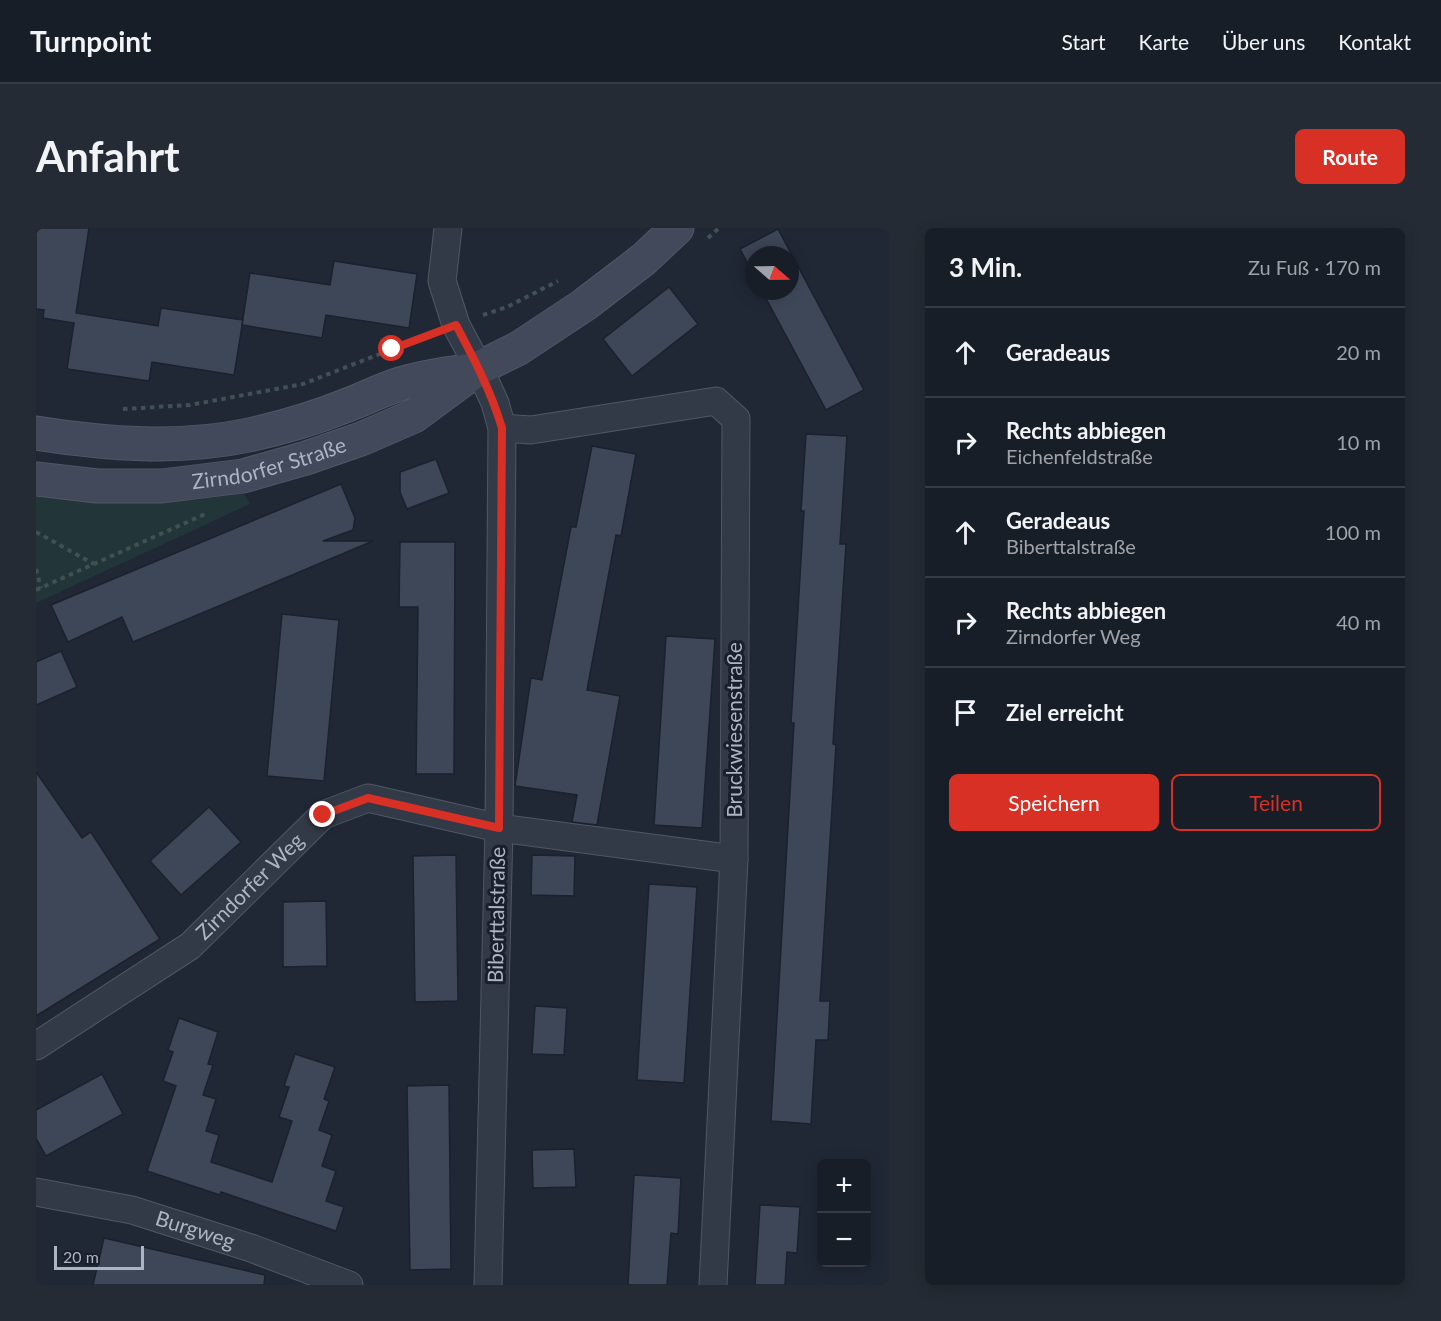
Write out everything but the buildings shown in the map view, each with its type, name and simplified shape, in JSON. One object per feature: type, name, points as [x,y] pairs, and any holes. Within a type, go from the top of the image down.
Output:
[{"type":"main road","name":"Zirndorfer Straße","points":[[36,479],[98,486],[162,486],[243,477],[361,439],[414,416],[480,368],[519,348],[584,305],[644,259],[677,228]]},
{"type":"main road","name":"Zirndorfer Straße","points":[[36,433],[88,441],[147,445],[200,443],[249,435],[302,420],[402,383],[480,368]]},
{"type":"street","name":"Biberttalstraße","points":[[448,228],[442,280],[456,325],[480,368],[495,403],[502,428],[499,828],[488,1285]]},
{"type":"street","name":"Bruckwiesenstraße","points":[[502,428],[531,430],[716,401],[736,419],[734,859],[714,1285]]},
{"type":"street","name":"Zirndorfer Weg","points":[[36,1046],[190,946],[323,815],[368,798],[499,828],[734,859]]},
{"type":"street","name":"Burgweg","points":[[36,1192],[132,1210],[251,1248],[349,1285]]},
{"type":"path","points":[[119,409],[190,405],[303,384],[507,307],[564,279]]},
{"type":"path","points":[[36,532],[94,564]]},
{"type":"path","points":[[36,569],[41,588]]},
{"type":"green space","points":[[242,490],[250,504],[36,603],[36,493]]},
{"type":"route","points":[[323,815],[368,798],[499,828],[502,428],[495,403],[480,368],[456,325],[392,349]]}]
